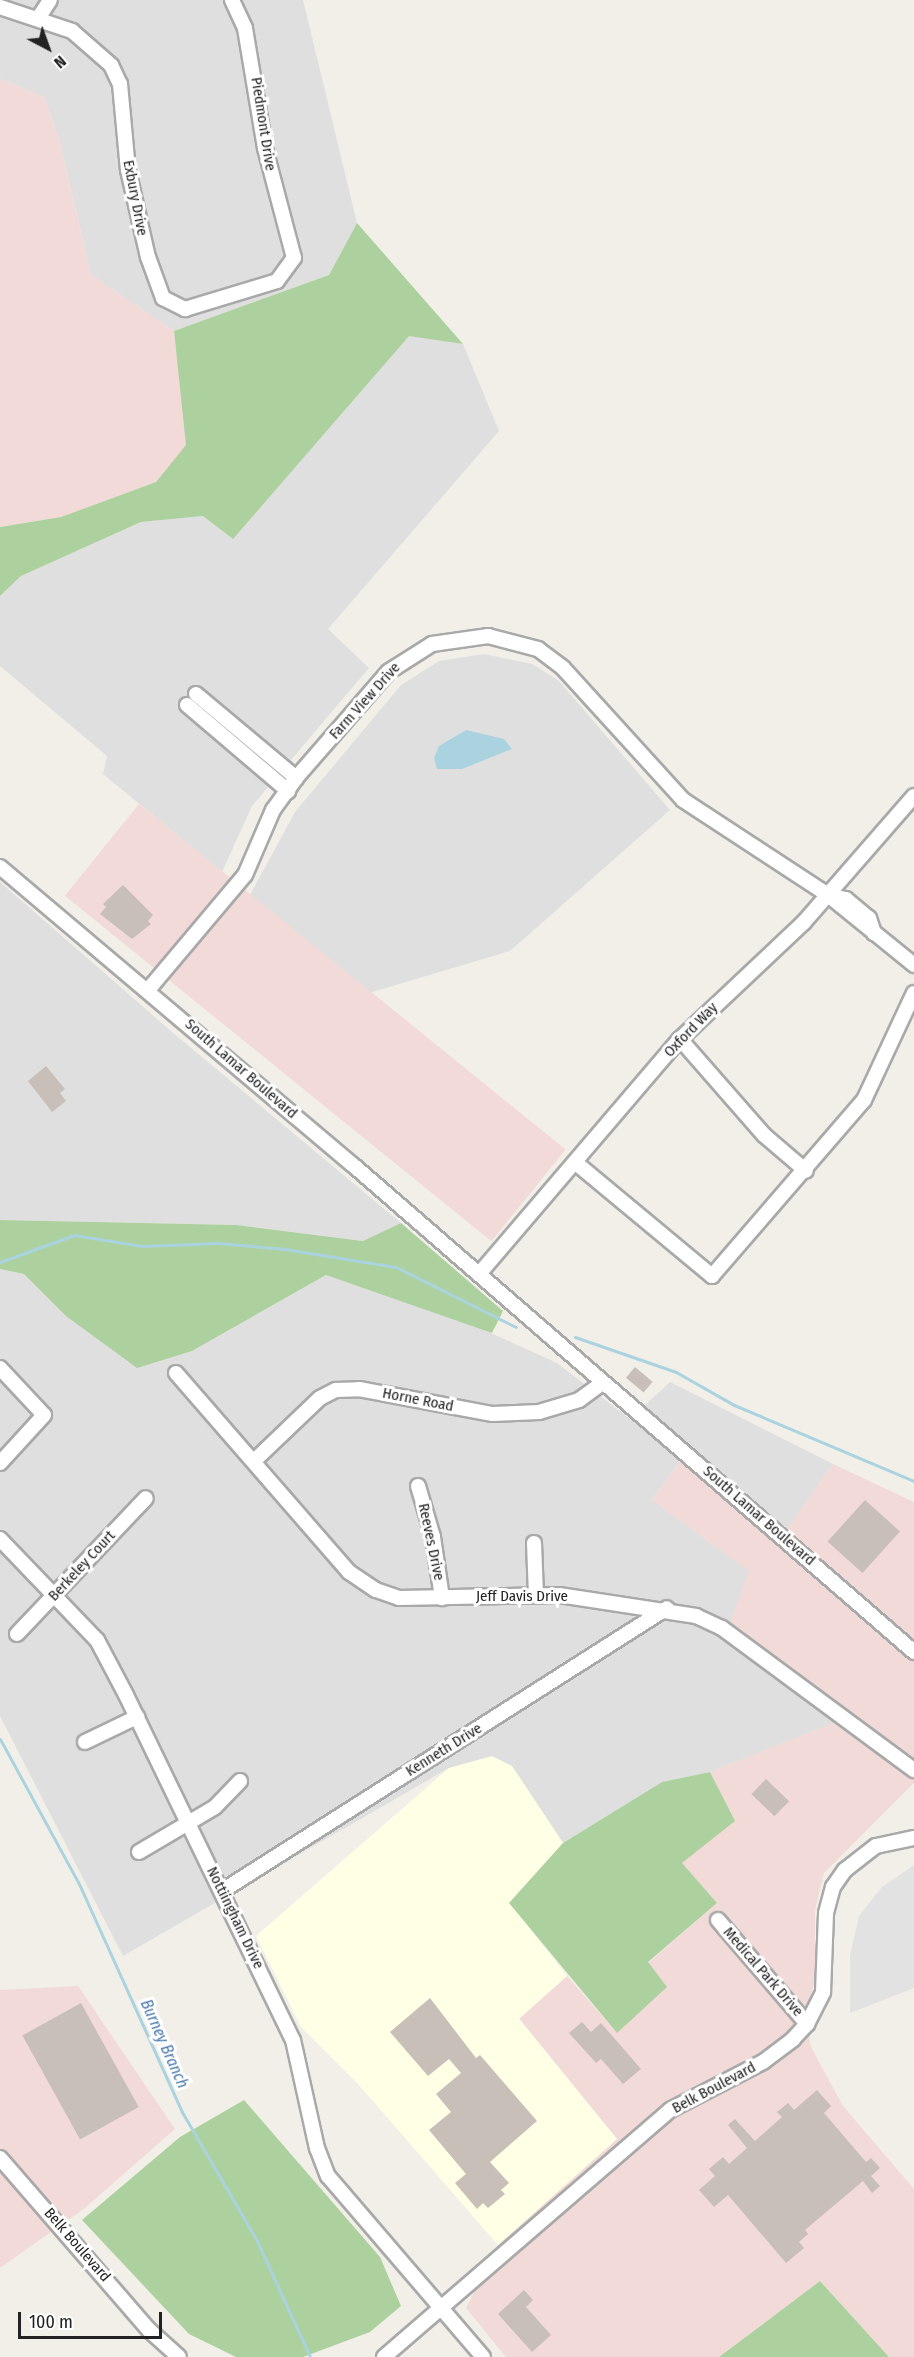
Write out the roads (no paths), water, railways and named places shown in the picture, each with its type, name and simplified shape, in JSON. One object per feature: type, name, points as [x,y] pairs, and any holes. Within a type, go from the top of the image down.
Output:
[{"type":"street","points":[[39,17],[50,0]]},
{"type":"street","name":"Piedmont Drive","points":[[232,0],[245,28],[265,148],[293,249]]},
{"type":"street","name":"Exbury Drive","points":[[0,7],[39,17],[88,41],[111,65],[120,84],[137,219],[168,304],[185,309],[278,281],[291,265],[293,249]]},
{"type":"street","name":"Farm View Drive","points":[[148,990],[245,875],[273,810],[296,778],[388,672],[407,656],[459,639],[514,640],[538,649],[563,668],[683,800],[828,895],[914,965]]},
{"type":"street","points":[[196,694],[296,778]]},
{"type":"street","points":[[187,705],[288,791]]},
{"type":"street","name":"Oxford Way","points":[[479,1274],[680,1039],[828,895],[914,796]]},
{"type":"street","name":"South Lamar Boulevard","points":[[0,867],[148,990],[479,1274],[914,1652]]},
{"type":"street","points":[[576,1163],[712,1276],[806,1171],[874,1086],[914,993]]},
{"type":"street","points":[[680,1039],[764,1135],[806,1171]]},
{"type":"street","points":[[0,1368],[44,1415],[0,1463]]},
{"type":"street","name":"Jeff Davis Drive","points":[[176,1374],[349,1572],[376,1590],[399,1598],[536,1595],[667,1608],[722,1628],[914,1770]]},
{"type":"street","name":"Horne Road","points":[[254,1461],[317,1401],[336,1390],[359,1389],[493,1414],[539,1412],[579,1400],[602,1383]]},
{"type":"street","name":"Reeves Drive","points":[[418,1486],[433,1537],[442,1598]]},
{"type":"street","name":"Berkeley Court","points":[[18,1634],[147,1498]]},
{"type":"street","name":"Nottiingham Drive","points":[[0,1539],[56,1594],[97,1640],[137,1717],[293,2040],[317,2148],[328,2176],[483,2357]]},
{"type":"street","points":[[534,1543],[536,1595]]},
{"type":"street","name":"Kenneth Drive","points":[[222,1891],[667,1608]]},
{"type":"street","points":[[85,1742],[137,1717]]},
{"type":"street","points":[[139,1852],[189,1824],[231,1795],[240,1781]]},
{"type":"street","name":"Belk Boulevard","points":[[384,2357],[670,2110],[763,2062],[807,2024],[823,1992],[826,1913],[833,1887],[845,1870],[876,1846],[914,1838]]},
{"type":"street","name":"Medical Park Drive","points":[[718,1920],[807,2024]]},
{"type":"street","name":"Belk Boulevard","points":[[0,2158],[149,2330],[179,2357]]},
{"type":"water","points":[[466,730],[504,739],[512,749],[462,769],[437,769],[434,758],[439,746]]},
{"type":"waterway","points":[[0,1262],[74,1235],[142,1246],[218,1243],[285,1249],[396,1267],[516,1327]]},
{"type":"waterway","points":[[575,1337],[676,1372],[734,1405],[914,1481]]},
{"type":"waterway","name":"Burney Branch","points":[[0,1739],[80,1886],[182,2112],[257,2241],[310,2357]]}]
